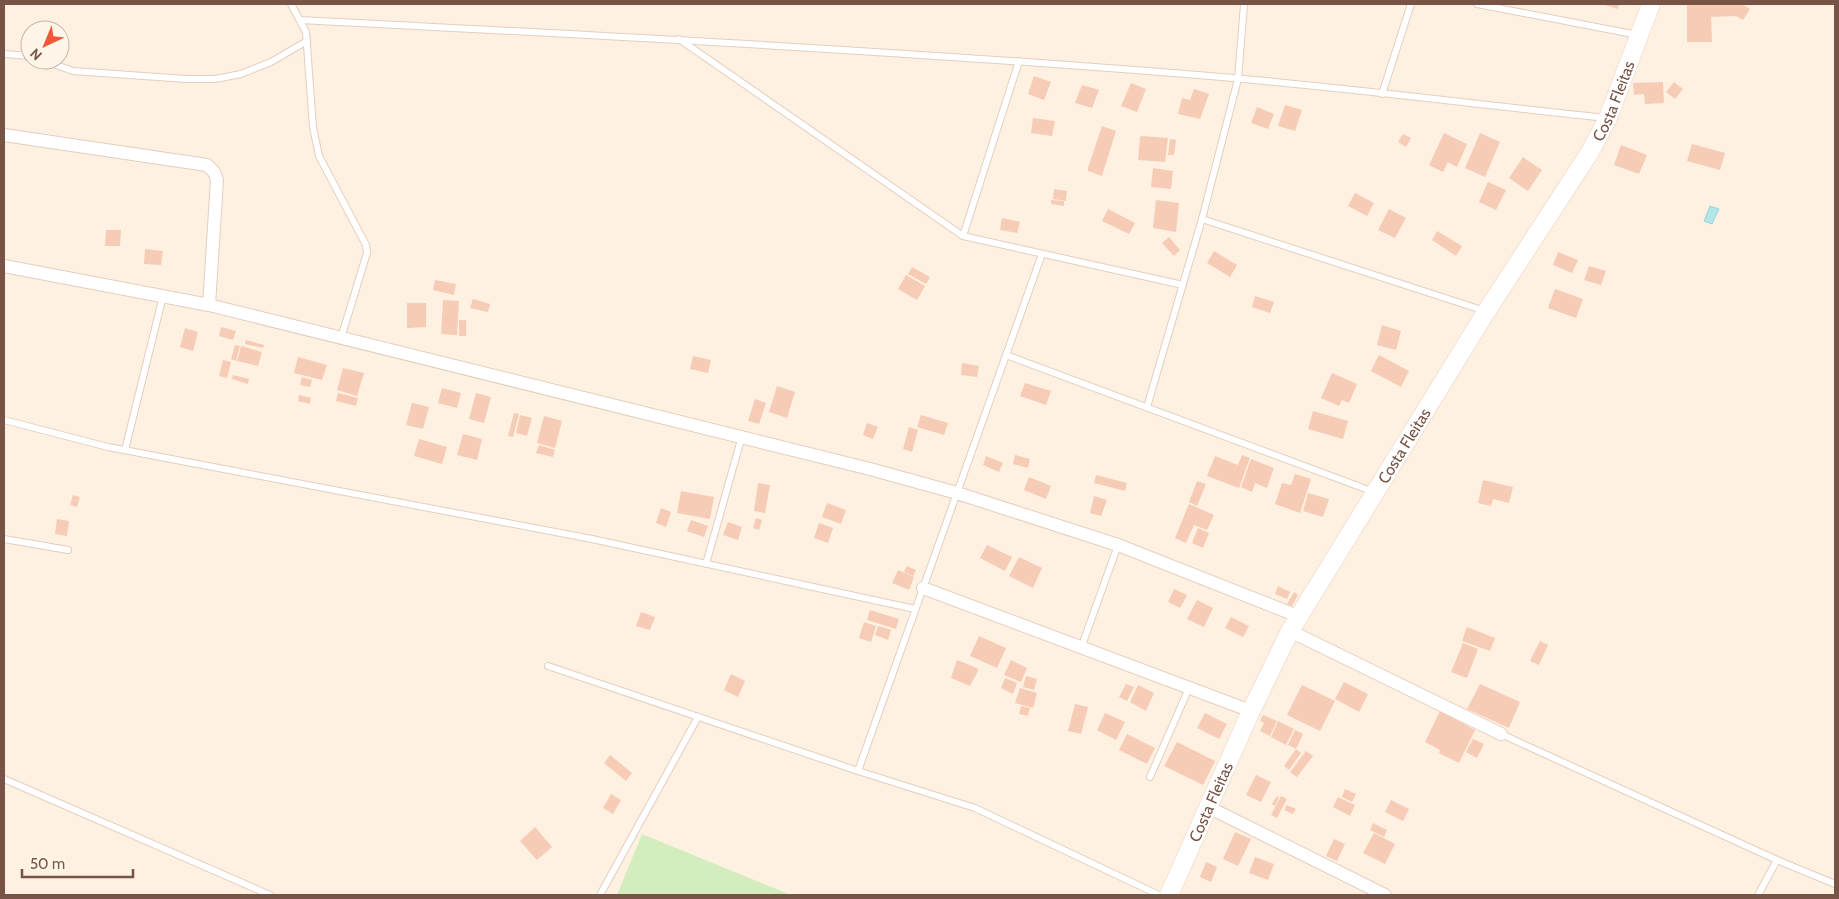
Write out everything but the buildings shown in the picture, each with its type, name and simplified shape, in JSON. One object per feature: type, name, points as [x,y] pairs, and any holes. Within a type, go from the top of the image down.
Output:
[{"type":"main road","name":"Costa Fleitas","points":[[1169,895],[1251,711],[1294,624],[1486,312],[1572,184],[1608,118],[1651,4]]},
{"type":"street","points":[[4,135],[207,166],[214,172],[217,180],[208,305]]},
{"type":"street","points":[[4,266],[164,295],[208,305],[742,436],[957,493],[1118,545],[1294,624],[1502,734]]},
{"type":"street","points":[[923,588],[1251,711]]},
{"type":"street","points":[[1208,807],[1386,895]]},
{"type":"lane","points":[[291,4],[300,20],[307,41],[313,127],[319,156],[366,245],[367,253],[341,339]]},
{"type":"lane","points":[[1147,407],[1202,220],[1238,79],[1244,4]]},
{"type":"lane","points":[[1382,94],[1411,4]]},
{"type":"lane","points":[[1477,4],[1639,35]]},
{"type":"lane","points":[[300,20],[678,39],[1019,61],[1238,79],[1608,118]]},
{"type":"lane","points":[[678,39],[963,236],[1183,286]]},
{"type":"lane","points":[[70,70],[186,79],[215,79],[241,74],[271,62],[307,41]]},
{"type":"lane","points":[[4,54],[20,55]]},
{"type":"lane","points":[[963,236],[1019,61]]},
{"type":"lane","points":[[1202,220],[1486,312]]},
{"type":"lane","points":[[858,771],[1042,254]]},
{"type":"lane","points":[[125,450],[164,295]]},
{"type":"lane","points":[[1006,355],[1375,492]]},
{"type":"lane","points":[[4,420],[125,450],[592,539],[915,610]]},
{"type":"lane","points":[[706,564],[742,436]]},
{"type":"lane","points":[[4,539],[68,550]]},
{"type":"lane","points":[[1081,648],[1118,545]]},
{"type":"lane","points":[[548,666],[858,771],[975,808],[1160,895]]},
{"type":"lane","points":[[1150,778],[1189,688]]},
{"type":"lane","points":[[600,895],[698,717]]},
{"type":"lane","points":[[1502,734],[1777,860],[1835,884]]},
{"type":"lane","points":[[4,779],[270,895]]},
{"type":"lane","points":[[1758,895],[1777,860]]},
{"type":"green space","points":[[642,834],[791,895],[617,895]]},
{"type":"water","points":[[1710,206],[1719,209],[1712,224],[1704,221]]}]
